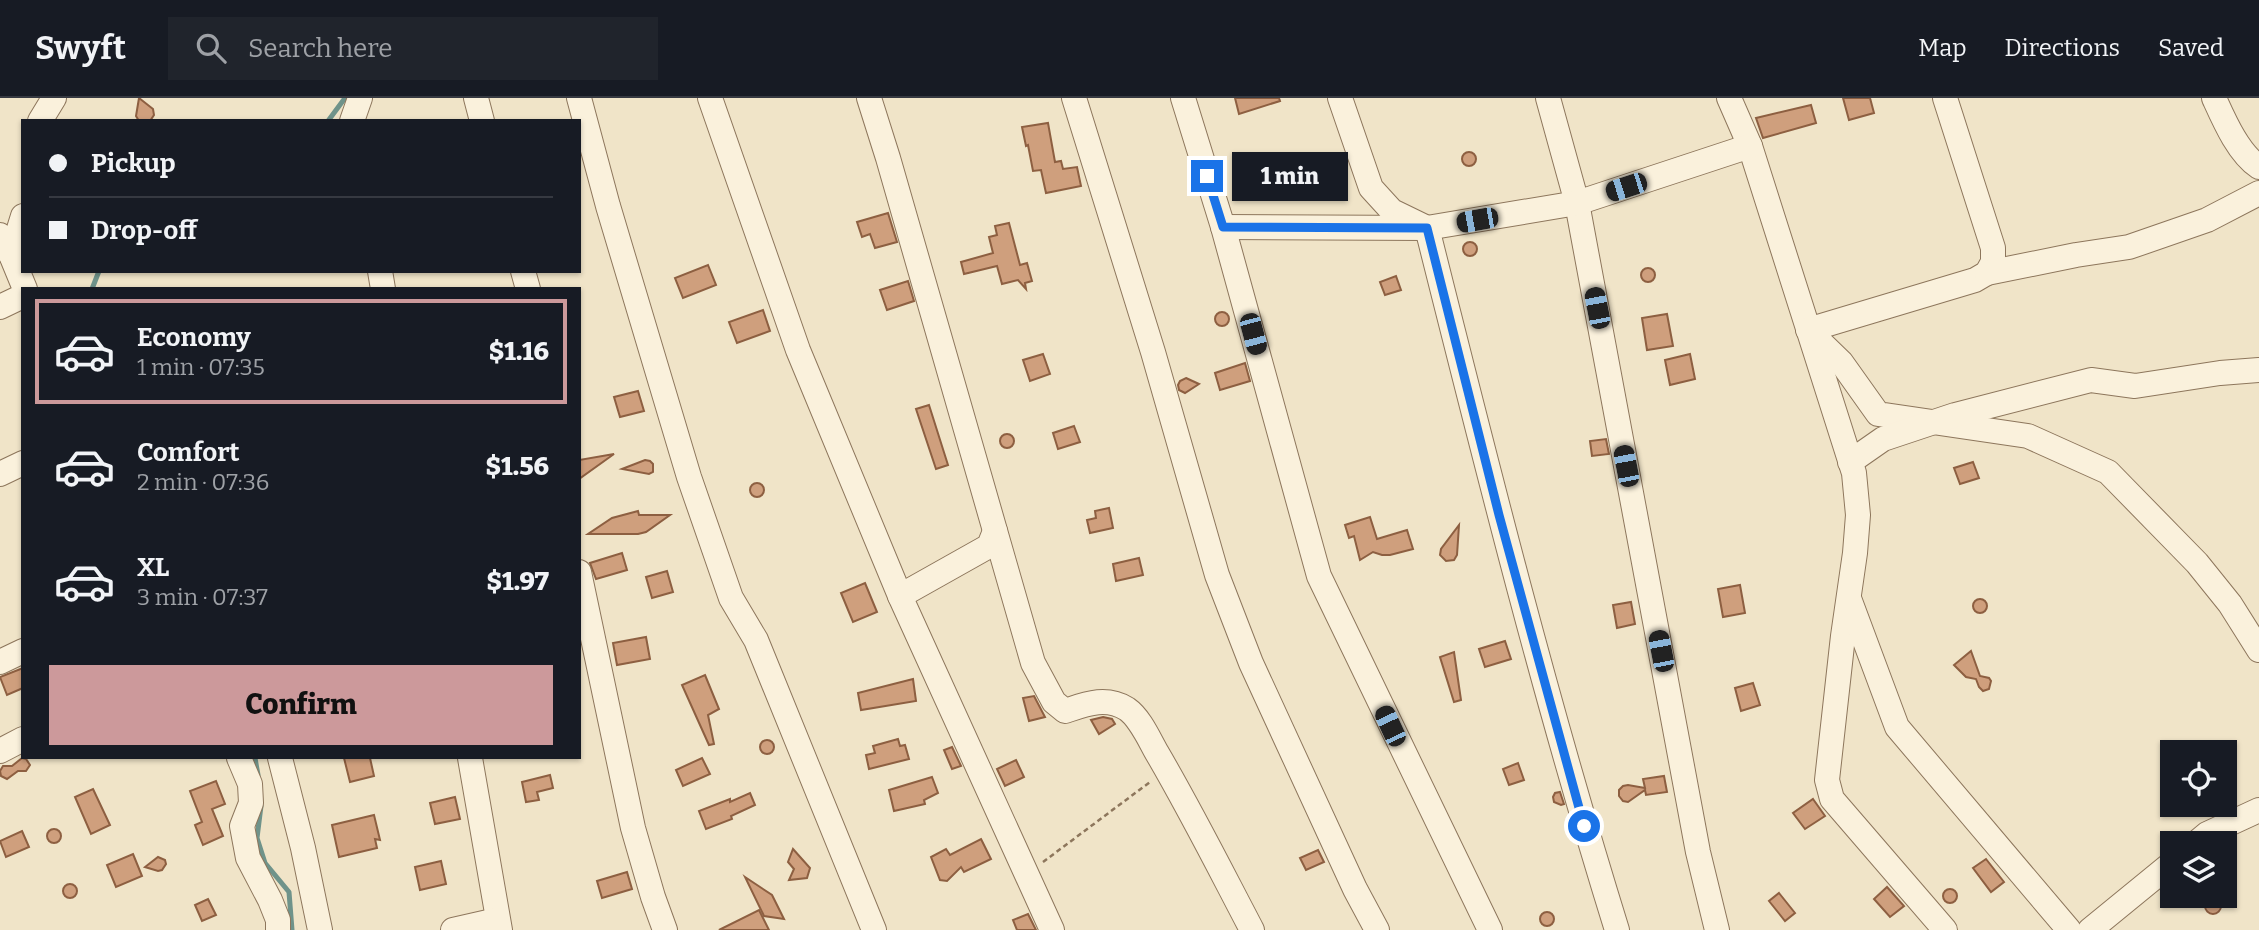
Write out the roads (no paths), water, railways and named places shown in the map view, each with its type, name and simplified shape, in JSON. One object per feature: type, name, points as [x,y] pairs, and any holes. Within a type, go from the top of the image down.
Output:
[{"type":"street","points":[[41,119],[54,98]]},
{"type":"street","points":[[353,119],[360,98]]},
{"type":"street","points":[[476,98],[481,119]]},
{"type":"street","points":[[579,98],[608,206],[689,477],[723,574],[732,598],[756,640],[874,930]]},
{"type":"street","points":[[710,98],[798,350],[900,596],[1052,930]]},
{"type":"street","points":[[869,98],[1033,663],[1054,702],[1065,711],[1092,701],[1112,702],[1129,710],[1167,770],[1252,930]]},
{"type":"street","points":[[1074,98],[1153,352],[1217,575],[1251,663],[1355,889],[1377,930]]},
{"type":"street","points":[[1183,98],[1223,227],[1319,576],[1490,930]]},
{"type":"street","points":[[1340,98],[1371,188],[1392,211],[1427,228]]},
{"type":"street","points":[[1548,98],[1577,203],[1698,852],[1717,930]]},
{"type":"street","points":[[1729,98],[1750,146],[1854,473],[1858,515],[1827,780],[1832,799],[1936,927]]},
{"type":"street","points":[[1945,98],[1990,236],[1993,262],[1987,273]]},
{"type":"street","points":[[2214,98],[2230,132],[2259,167]]},
{"type":"street","points":[[1223,227],[1427,228],[1577,203],[1750,146]]},
{"type":"street","points":[[1808,330],[1975,280],[1987,273],[2129,247],[2207,220],[2259,193]]},
{"type":"street","points":[[21,219],[6,245],[24,287]]},
{"type":"street","points":[[1427,228],[1502,528],[1584,826],[1617,930]]},
{"type":"street","points":[[0,307],[21,297]]},
{"type":"street","points":[[1808,330],[1842,362],[1878,414],[2028,436],[2108,472],[2197,563],[2230,604],[2259,650]]},
{"type":"street","points":[[1850,461],[1883,439],[2091,380],[2135,386],[2259,370]]},
{"type":"street","points":[[0,474],[21,464]]},
{"type":"street","points":[[900,596],[989,546],[995,531]]},
{"type":"street","points":[[581,581],[634,828],[665,930]]},
{"type":"street","points":[[1849,597],[1897,727],[2069,930]]},
{"type":"street","points":[[0,662],[21,652]]},
{"type":"street","points":[[0,751],[21,740]]},
{"type":"street","points":[[239,759],[250,784],[251,803],[242,826],[248,858],[270,900],[278,920],[278,930]]},
{"type":"street","points":[[280,759],[318,929]]},
{"type":"street","points":[[453,930],[499,925],[470,759]]},
{"type":"street","points":[[2214,831],[2259,810]]},
{"type":"street","points":[[2090,930],[2160,873]]},
{"type":"waterway","points":[[329,119],[345,98]]},
{"type":"waterway","points":[[93,287],[98,273]]},
{"type":"waterway","points":[[255,759],[258,775]]},
{"type":"waterway","points":[[261,806],[257,838],[265,863],[289,892],[292,930]]}]
